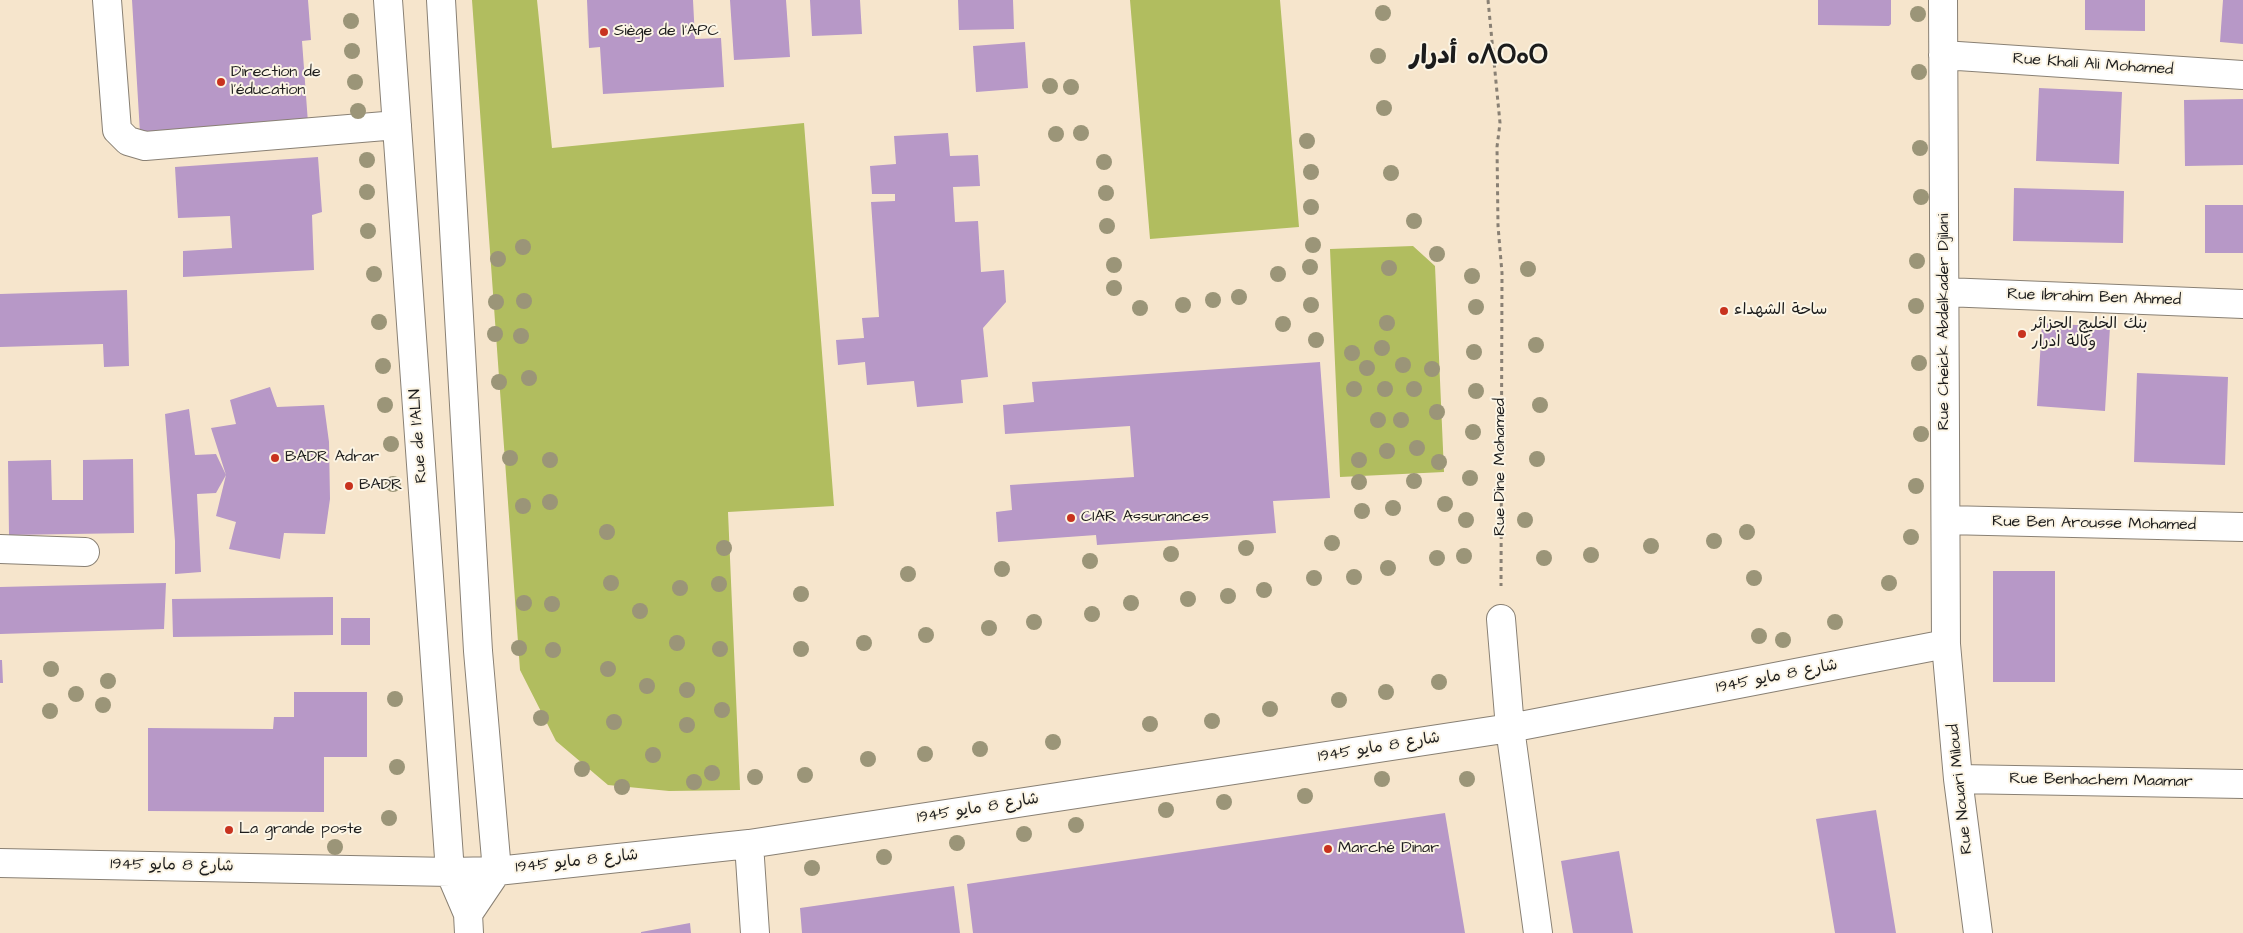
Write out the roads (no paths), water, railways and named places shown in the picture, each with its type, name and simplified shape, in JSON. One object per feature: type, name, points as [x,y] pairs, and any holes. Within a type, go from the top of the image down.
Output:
[{"type":"street","points":[[106,0],[117,130],[128,141],[145,146],[397,125]]},
{"type":"street","name":"Rue de l'ALN","points":[[388,0],[450,872],[469,924]]},
{"type":"street","points":[[441,0],[478,651],[497,871],[469,924]]},
{"type":"street","name":"Rue Cheick Abdelkader Djilani","points":[[1943,0],[1946,644]]},
{"type":"street","name":"Rue Khali Ali Mohamed","points":[[1943,55],[2243,75]]},
{"type":"street","name":"Rue Ibrahim Ben Ahmed","points":[[1945,292],[2243,304]]},
{"type":"street","name":"Rue Ben Arousse Mohamed","points":[[1946,520],[2243,527]]},
{"type":"street","points":[[0,549],[85,552]]},
{"type":"street","points":[[1501,619],[1510,728],[1538,933]]},
{"type":"street","name":"شارع 8 مايو 1945","points":[[0,863],[450,872],[497,871],[749,844],[1510,728],[1946,644]]},
{"type":"street","name":"Rue Nouari Miloud","points":[[1946,644],[1958,779],[1978,933]]},
{"type":"street","name":"Rue Benhachem Maamar","points":[[1958,779],[2243,784]]},
{"type":"street","points":[[749,844],[755,933]]},
{"type":"place","name":"Siège de l'APC","points":[[604,32]]},
{"type":"place","name":"Direction de l'éducation","points":[[221,82]]},
{"type":"place","name":"ساحة الشهداء","points":[[1724,311]]},
{"type":"place","name":"بنك الخليج الجزائر وكالة ادرار","points":[[2022,334]]},
{"type":"place","name":"BADR Adrar","points":[[275,458]]},
{"type":"place","name":"BADR","points":[[349,486]]},
{"type":"place","name":"CIAR Assurances","points":[[1071,518]]},
{"type":"place","name":"La grande poste","points":[[229,830]]},
{"type":"place","name":"Marché Dinar","points":[[1328,849]]},
{"type":"district","name":"أدرار ⴰⴷⵔⴰⵔ","points":[[1479,58]]}]
